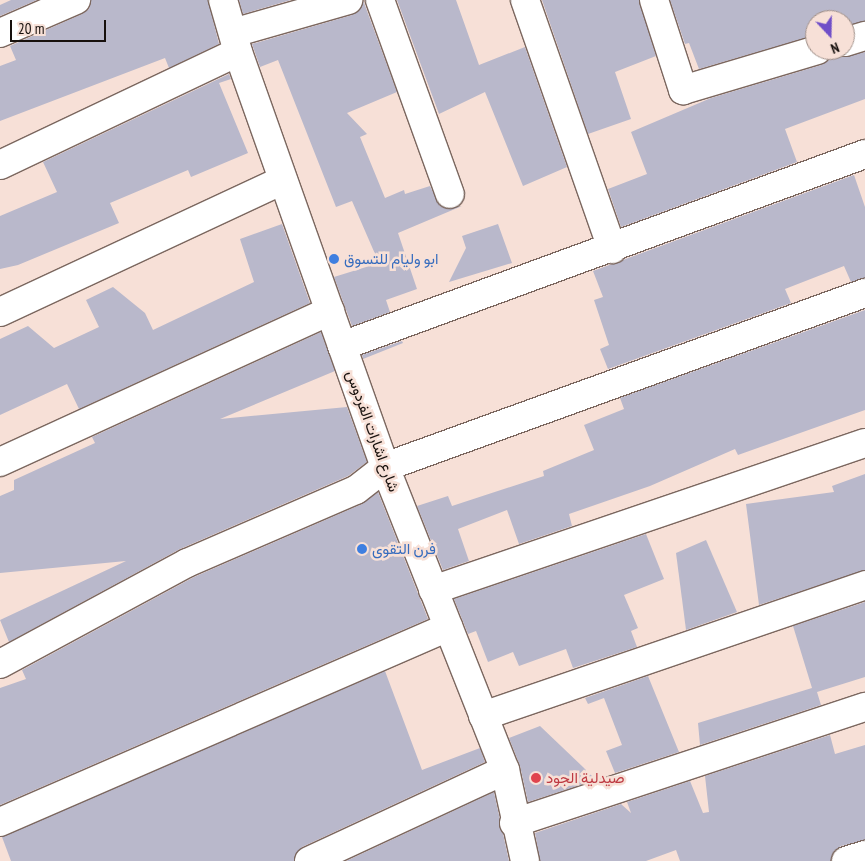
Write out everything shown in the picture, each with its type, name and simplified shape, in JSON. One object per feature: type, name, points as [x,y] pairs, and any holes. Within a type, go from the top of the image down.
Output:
[{"type":"street","points":[[0,33],[76,0]]},
{"type":"street","name":"شارع اشارات الفردوس","points":[[223,0],[283,180],[384,467],[505,770],[514,823],[525,861]]},
{"type":"street","points":[[0,165],[236,43],[348,0]]},
{"type":"street","points":[[380,0],[450,194]]},
{"type":"street","points":[[525,0],[612,249]]},
{"type":"street","points":[[654,0],[683,90],[805,54]]},
{"type":"street","points":[[342,346],[612,249],[865,154]]},
{"type":"street","points":[[0,312],[283,180]]},
{"type":"street","points":[[0,664],[187,563],[356,490],[384,467],[865,293]]},
{"type":"street","points":[[0,462],[330,311]]},
{"type":"street","points":[[433,590],[865,443]]},
{"type":"street","points":[[483,716],[865,585]]},
{"type":"street","points":[[0,822],[448,627]]},
{"type":"street","points":[[514,823],[865,707]]},
{"type":"street","points":[[309,861],[505,770]]},
{"type":"street","points":[[846,861],[865,855]]},
{"type":"building","points":[[11,0],[37,0],[0,16],[0,5]]},
{"type":"building","points":[[91,0],[208,0],[219,44],[169,68],[165,58],[0,121],[0,66],[16,60],[10,46],[82,14],[89,9]]},
{"type":"building","points":[[239,0],[291,0],[243,14]]},
{"type":"building","points":[[363,0],[397,92],[347,113],[367,134],[360,137],[385,198],[404,190],[405,194],[430,186],[440,206],[448,209],[462,206],[398,233],[417,289],[386,300],[390,312],[352,326],[334,277],[379,263],[352,201],[336,207],[278,60],[260,67],[252,44],[352,15],[360,10]]},
{"type":"building","points":[[397,0],[456,0],[479,65],[525,47],[567,167],[523,186],[485,92],[439,114]]},
{"type":"building","points":[[542,0],[639,0],[656,56],[615,72],[631,119],[588,134]]},
{"type":"building","points":[[670,0],[865,0],[865,21],[855,24],[855,10],[805,10],[805,38],[699,69],[689,43],[685,44]]},
{"type":"building","points":[[865,52],[865,99],[785,129],[797,162],[621,227],[608,189],[647,174],[631,132],[711,98],[821,65],[829,60],[855,60],[855,54]]},
{"type":"building","points":[[229,74],[231,79],[219,83],[248,153],[191,177],[188,170],[110,203],[119,223],[18,265],[0,269],[0,216],[57,192],[43,162]]},
{"type":"building","points":[[854,175],[865,207],[865,278],[851,282],[844,266],[785,289],[791,303],[608,369],[600,349],[609,345],[594,300],[603,297],[593,271]]},
{"type":"building","points":[[282,224],[310,303],[79,409],[67,384],[0,415],[0,339],[28,326],[54,348],[99,327],[86,300],[113,287],[145,313],[153,330],[254,282],[240,239]]},
{"type":"building","points":[[498,224],[512,263],[449,282],[466,248],[462,236]]},
{"type":"building","points":[[865,310],[865,410],[738,455],[735,449],[650,486],[569,514],[572,526],[519,544],[507,510],[458,529],[469,561],[443,570],[417,506],[448,496],[452,506],[544,476],[543,471],[594,450],[584,425],[624,409],[620,398]]},
{"type":"building","points":[[321,332],[335,371],[220,419],[347,407],[367,462],[348,476],[180,549],[9,642],[0,620],[126,561],[0,573],[0,496],[14,490],[14,480],[95,443],[92,437]]},
{"type":"building","points":[[402,341],[403,343],[363,359],[362,355]]},
{"type":"building","points":[[865,474],[865,570],[759,605],[746,504],[834,492],[832,486]]},
{"type":"building","points":[[378,492],[428,619],[0,805],[0,688],[26,679],[22,670],[194,577],[362,504]]},
{"type":"building","points":[[646,534],[664,579],[624,595],[638,628],[631,631],[637,647],[573,668],[566,649],[519,666],[513,652],[488,662],[476,631],[468,634],[454,599]]},
{"type":"building","points":[[706,540],[737,612],[686,630],[676,553]]},
{"type":"building","points":[[865,602],[865,677],[817,692],[821,705],[700,745],[698,723],[812,688],[793,626]]},
{"type":"building","points":[[385,671],[422,770],[480,748],[485,762],[302,847],[294,861],[11,861],[2,837]]},
{"type":"building","points":[[648,676],[679,752],[615,773],[606,751],[622,745],[604,698],[588,704],[585,698]]},
{"type":"building","points":[[540,726],[596,780],[528,802],[520,766],[509,738]]},
{"type":"building","points":[[830,735],[835,754],[865,745],[865,840],[841,846],[834,851],[831,861],[680,861],[676,850],[646,861],[540,861],[535,833],[621,804],[631,813],[627,802],[690,781],[703,813],[709,812],[705,776]]},
{"type":"building","points":[[494,792],[509,861],[346,861]]},
{"type":"place","name":"ابو وليام للتسوق","points":[[334,259]]},
{"type":"place","name":"فرن التقوى","points":[[362,549]]},
{"type":"place","name":"صيدلية الجود","points":[[536,778]]}]
